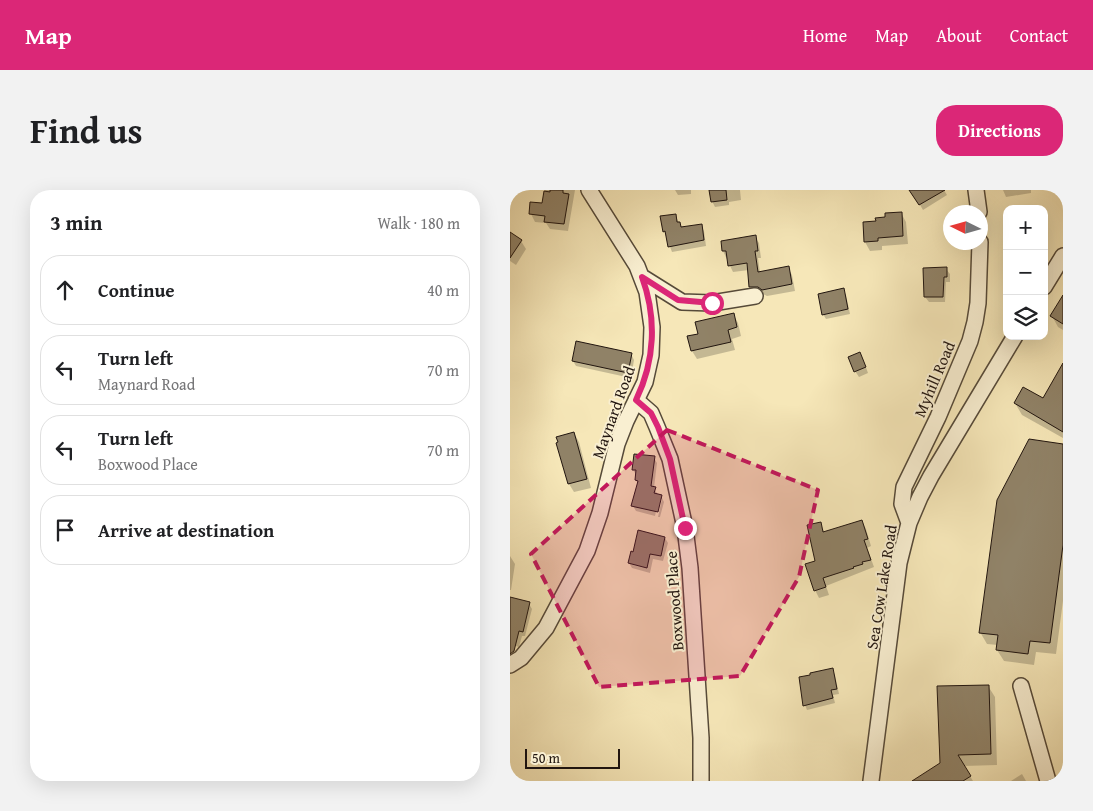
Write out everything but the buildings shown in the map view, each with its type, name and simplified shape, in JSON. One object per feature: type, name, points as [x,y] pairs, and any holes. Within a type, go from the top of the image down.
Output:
[{"type":"street","name":"Maynard Road","points":[[510,665],[521,658],[546,628],[587,551],[600,513],[616,444],[645,382],[651,355],[652,327],[647,292],[642,277],[589,190]]},
{"type":"street","points":[[976,190],[978,205]]},
{"type":"street","name":"Myhill Road","points":[[909,523],[902,504],[904,487],[938,417],[970,341],[978,303],[980,250]]},
{"type":"street","points":[[1048,280],[1063,256]]},
{"type":"street","points":[[642,277],[682,302],[712,303],[755,296]]},
{"type":"street","name":"Sea Cow Lake Road","points":[[871,781],[900,563],[909,523],[931,476],[1013,340]]},
{"type":"street","name":"Boxwood Place","points":[[636,400],[651,413],[658,427],[670,459],[685,528],[690,568],[701,738],[701,781]]},
{"type":"street","points":[[1021,686],[1048,781]]},
{"type":"highlighted area","points":[[667,430],[818,490],[799,577],[740,676],[599,687],[531,554]]},
{"type":"route","points":[[685,528],[670,459],[658,427],[651,413],[636,400],[645,382],[651,355],[652,327],[650,309],[642,277],[678,300],[712,303]]}]
